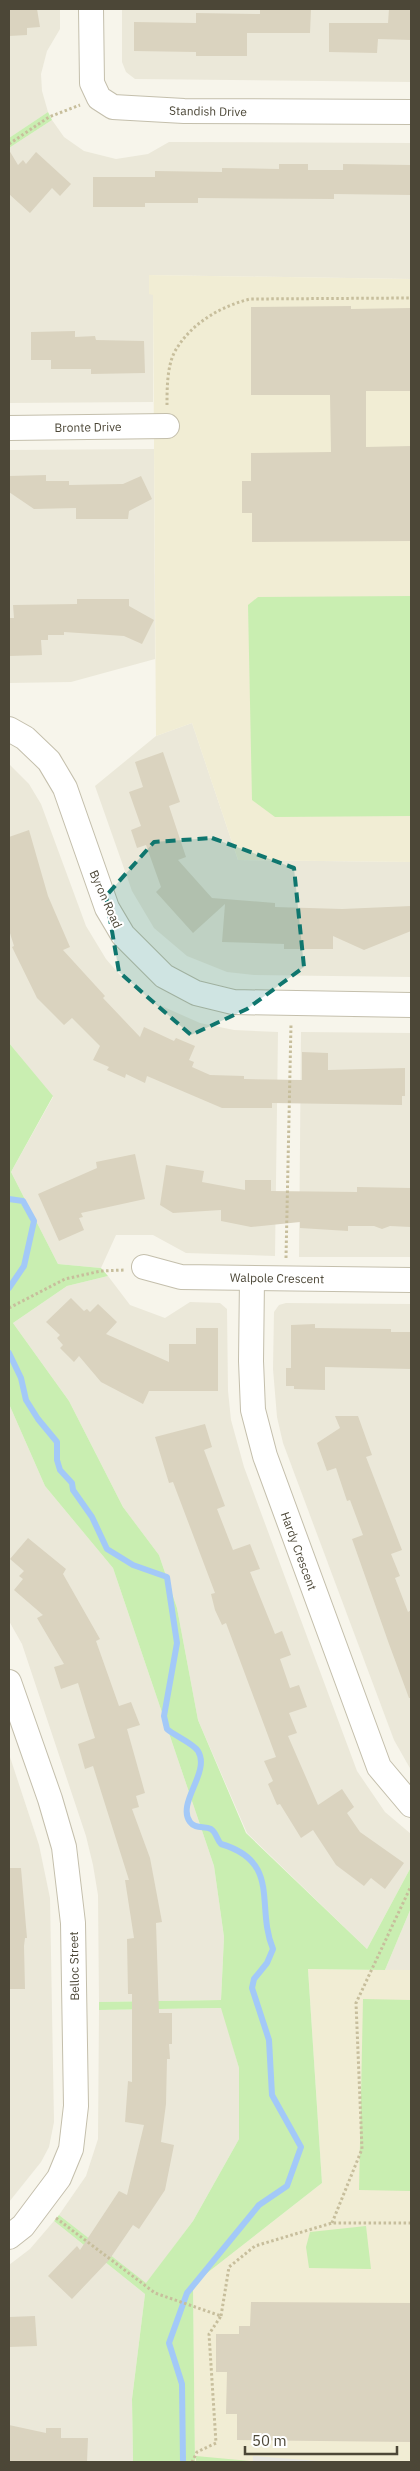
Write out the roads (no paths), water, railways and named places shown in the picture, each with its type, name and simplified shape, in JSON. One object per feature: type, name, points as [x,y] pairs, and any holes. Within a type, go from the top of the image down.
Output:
[{"type":"street","name":"Standish Drive","points":[[90,9],[92,83],[99,98],[113,107],[135,110],[411,112]]},
{"type":"street","name":"Bronte Drive","points":[[9,428],[167,426]]},
{"type":"street","name":"Byron Road","points":[[9,729],[25,738],[49,761],[65,788],[107,908],[123,935],[144,959],[164,976],[196,993],[233,1002],[411,1005]]},
{"type":"street","name":"Walpole Crescent","points":[[144,1267],[181,1277],[411,1280]]},
{"type":"street","name":"Hardy Crescent","points":[[252,1279],[251,1361],[253,1410],[265,1456],[379,1767],[411,1805]]},
{"type":"street","name":"Belloc Street","points":[[9,1682],[50,1798],[64,1847],[73,1922],[76,2106],[71,2149],[59,2178],[23,2226],[9,2237]]},
{"type":"waterway","points":[[9,1199],[23,1201],[34,1221],[24,1266],[9,1288]]},
{"type":"waterway","points":[[9,1353],[21,1378],[26,1400],[38,1419],[57,1442],[57,1460],[60,1470],[72,1483],[73,1490],[92,1517],[107,1549],[133,1565],[167,1577],[177,1643],[164,1716],[167,1729],[196,1748],[201,1759],[200,1768],[187,1806],[187,1814],[192,1824],[211,1829],[221,1844],[240,1852],[252,1862],[260,1874],[268,1933],[273,1949],[267,1963],[254,1979],[252,1988],[269,2040],[272,2095],[301,2147],[287,2186],[259,2205],[187,2293],[169,2343],[182,2384],[183,2462]]}]
